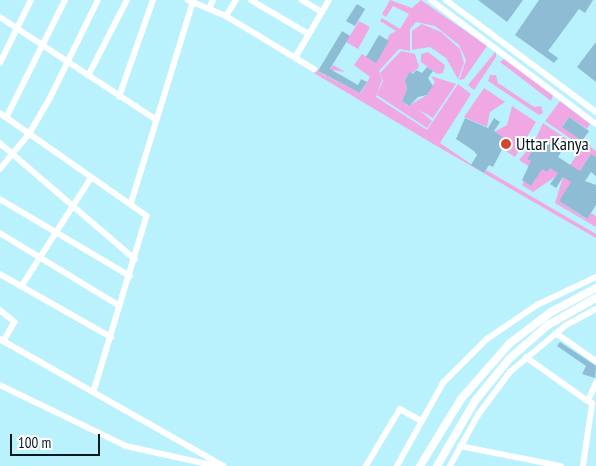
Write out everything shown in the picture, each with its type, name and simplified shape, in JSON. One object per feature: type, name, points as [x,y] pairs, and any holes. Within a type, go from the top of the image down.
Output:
[{"type":"main road","points":[[420,466],[461,399],[510,343],[550,312],[596,288]]},
{"type":"main road","points":[[437,466],[475,401],[509,359],[548,325],[596,298]]},
{"type":"street","points":[[0,62],[31,0]]},
{"type":"street","points":[[6,118],[65,0]]},
{"type":"street","points":[[0,169],[12,152],[29,134],[69,62],[98,0]]},
{"type":"street","points":[[88,76],[127,0]]},
{"type":"street","points":[[119,97],[152,0]]},
{"type":"street","points":[[209,9],[213,0]]},
{"type":"street","points":[[226,16],[236,0]]},
{"type":"street","points":[[251,0],[309,34]]},
{"type":"street","points":[[302,0],[322,12]]},
{"type":"street","points":[[295,58],[329,0]]},
{"type":"street","points":[[431,0],[596,124]]},
{"type":"street","points":[[446,0],[536,65],[596,112]]},
{"type":"street","points":[[131,203],[191,1],[226,16],[314,69]]},
{"type":"street","points":[[0,17],[18,27],[119,97],[155,119]]},
{"type":"street","points":[[530,73],[536,65]]},
{"type":"street","points":[[0,113],[147,216],[94,390]]},
{"type":"street","points":[[0,143],[135,259]]},
{"type":"street","points":[[21,287],[91,178]]},
{"type":"street","points":[[0,199],[130,276]]},
{"type":"street","points":[[0,233],[120,306]]},
{"type":"street","points":[[0,274],[111,337]]},
{"type":"street","points":[[397,466],[443,383],[494,334],[537,305],[596,277]]},
{"type":"street","points":[[450,466],[460,446],[498,386],[526,357],[556,333],[596,309]]},
{"type":"street","points":[[0,310],[15,322],[2,340],[94,390],[224,466]]},
{"type":"street","points":[[556,333],[596,361]]},
{"type":"street","points":[[526,357],[592,404],[583,466]]},
{"type":"street","points":[[588,401],[596,383]]},
{"type":"street","points":[[0,385],[126,446],[217,466]]},
{"type":"street","points":[[366,466],[400,409],[422,421]]},
{"type":"street","points":[[588,428],[596,429]]},
{"type":"street","points":[[460,446],[546,465],[561,466]]},
{"type":"shaded area","points":[[390,0],[412,8],[421,0],[487,46],[464,79],[459,80],[466,60],[459,45],[435,26],[416,22],[410,29],[410,51],[399,49],[379,71],[382,80],[376,97],[427,130],[458,84],[471,94],[440,143],[484,173],[486,170],[596,234],[596,238],[435,145],[314,73],[316,70],[326,76],[333,65],[345,72],[333,70],[328,77],[361,93],[370,77],[354,65],[362,54],[376,62],[390,34],[396,31],[380,21],[382,18],[400,29],[409,14],[393,6],[386,17],[382,14]]},
{"type":"shaded area","points":[[359,21],[370,27],[358,49],[346,42]]},
{"type":"shaded area","points":[[422,24],[441,32],[460,49],[464,63],[458,79],[446,58],[430,47],[412,50],[412,31]]},
{"type":"shaded area","points":[[401,51],[415,54],[419,67],[405,79],[407,89],[402,101],[408,106],[427,95],[435,82],[431,76],[456,84],[433,118],[419,110],[432,121],[427,128],[377,95],[383,81],[380,73]]},
{"type":"shaded area","points":[[496,51],[496,57],[474,90],[468,85]]},
{"type":"shaded area","points":[[428,52],[445,65],[443,73],[437,74],[421,62],[421,54]]},
{"type":"shaded area","points":[[504,59],[553,95],[551,101],[500,62]]},
{"type":"shaded area","points":[[490,75],[496,75],[498,83],[534,107],[541,106],[543,113],[539,115],[488,81]]},
{"type":"shaded area","points":[[484,88],[505,102],[490,112],[487,127],[464,117]]},
{"type":"shaded area","points":[[560,101],[590,124],[587,129],[569,117],[562,126],[582,141],[580,145],[545,121]]},
{"type":"shaded area","points":[[512,106],[536,122],[515,157],[504,150],[507,146],[494,132],[507,125]]},
{"type":"shaded area","points":[[543,123],[571,142],[564,151],[554,144],[535,140]]},
{"type":"shaded area","points":[[585,143],[596,151],[596,157],[591,154],[578,174],[570,165]]},
{"type":"shaded area","points":[[532,145],[535,147],[528,159],[547,172],[552,165],[559,174],[533,192],[522,185],[524,181],[531,186],[539,173],[519,160]]},
{"type":"shaded area","points":[[563,177],[574,181],[559,201],[586,219],[591,213],[596,216],[596,227],[555,203]]},
{"type":"building","points":[[478,0],[523,0],[507,22]]},
{"type":"building","points":[[539,0],[593,0],[585,13],[579,9],[548,51],[558,58],[554,63],[515,35]]},
{"type":"building","points":[[357,4],[365,9],[355,26],[346,21]]},
{"type":"building","points":[[342,31],[350,36],[330,69],[358,85],[361,79],[367,82],[360,93],[318,71]]},
{"type":"building","points":[[379,35],[389,41],[376,63],[366,57]]},
{"type":"building","points":[[596,42],[596,82],[577,67]]},
{"type":"building","points":[[427,67],[433,71],[428,78],[433,86],[427,95],[418,97],[409,106],[402,101],[407,89],[405,80],[410,72],[413,74],[416,70],[422,73]]},
{"type":"building","points":[[569,117],[589,131],[582,141],[562,127]]},
{"type":"building","points":[[465,118],[488,128],[494,118],[500,122],[494,131],[507,140],[493,167],[489,165],[484,173],[471,165],[477,155],[474,151],[456,139]]},
{"type":"building","points":[[541,139],[557,148],[561,152],[558,157],[580,171],[591,154],[596,157],[596,176],[591,172],[585,181],[596,185],[596,205],[587,219],[559,201],[571,182],[563,177],[556,188],[550,184],[558,173],[550,168],[547,172],[542,169],[531,186],[522,180],[531,161],[527,159]]},
{"type":"building","points":[[560,342],[596,366],[595,378],[582,374],[586,366],[557,346]]},
{"type":"place","name":"Uttar Kanya","points":[[506,144]]}]
